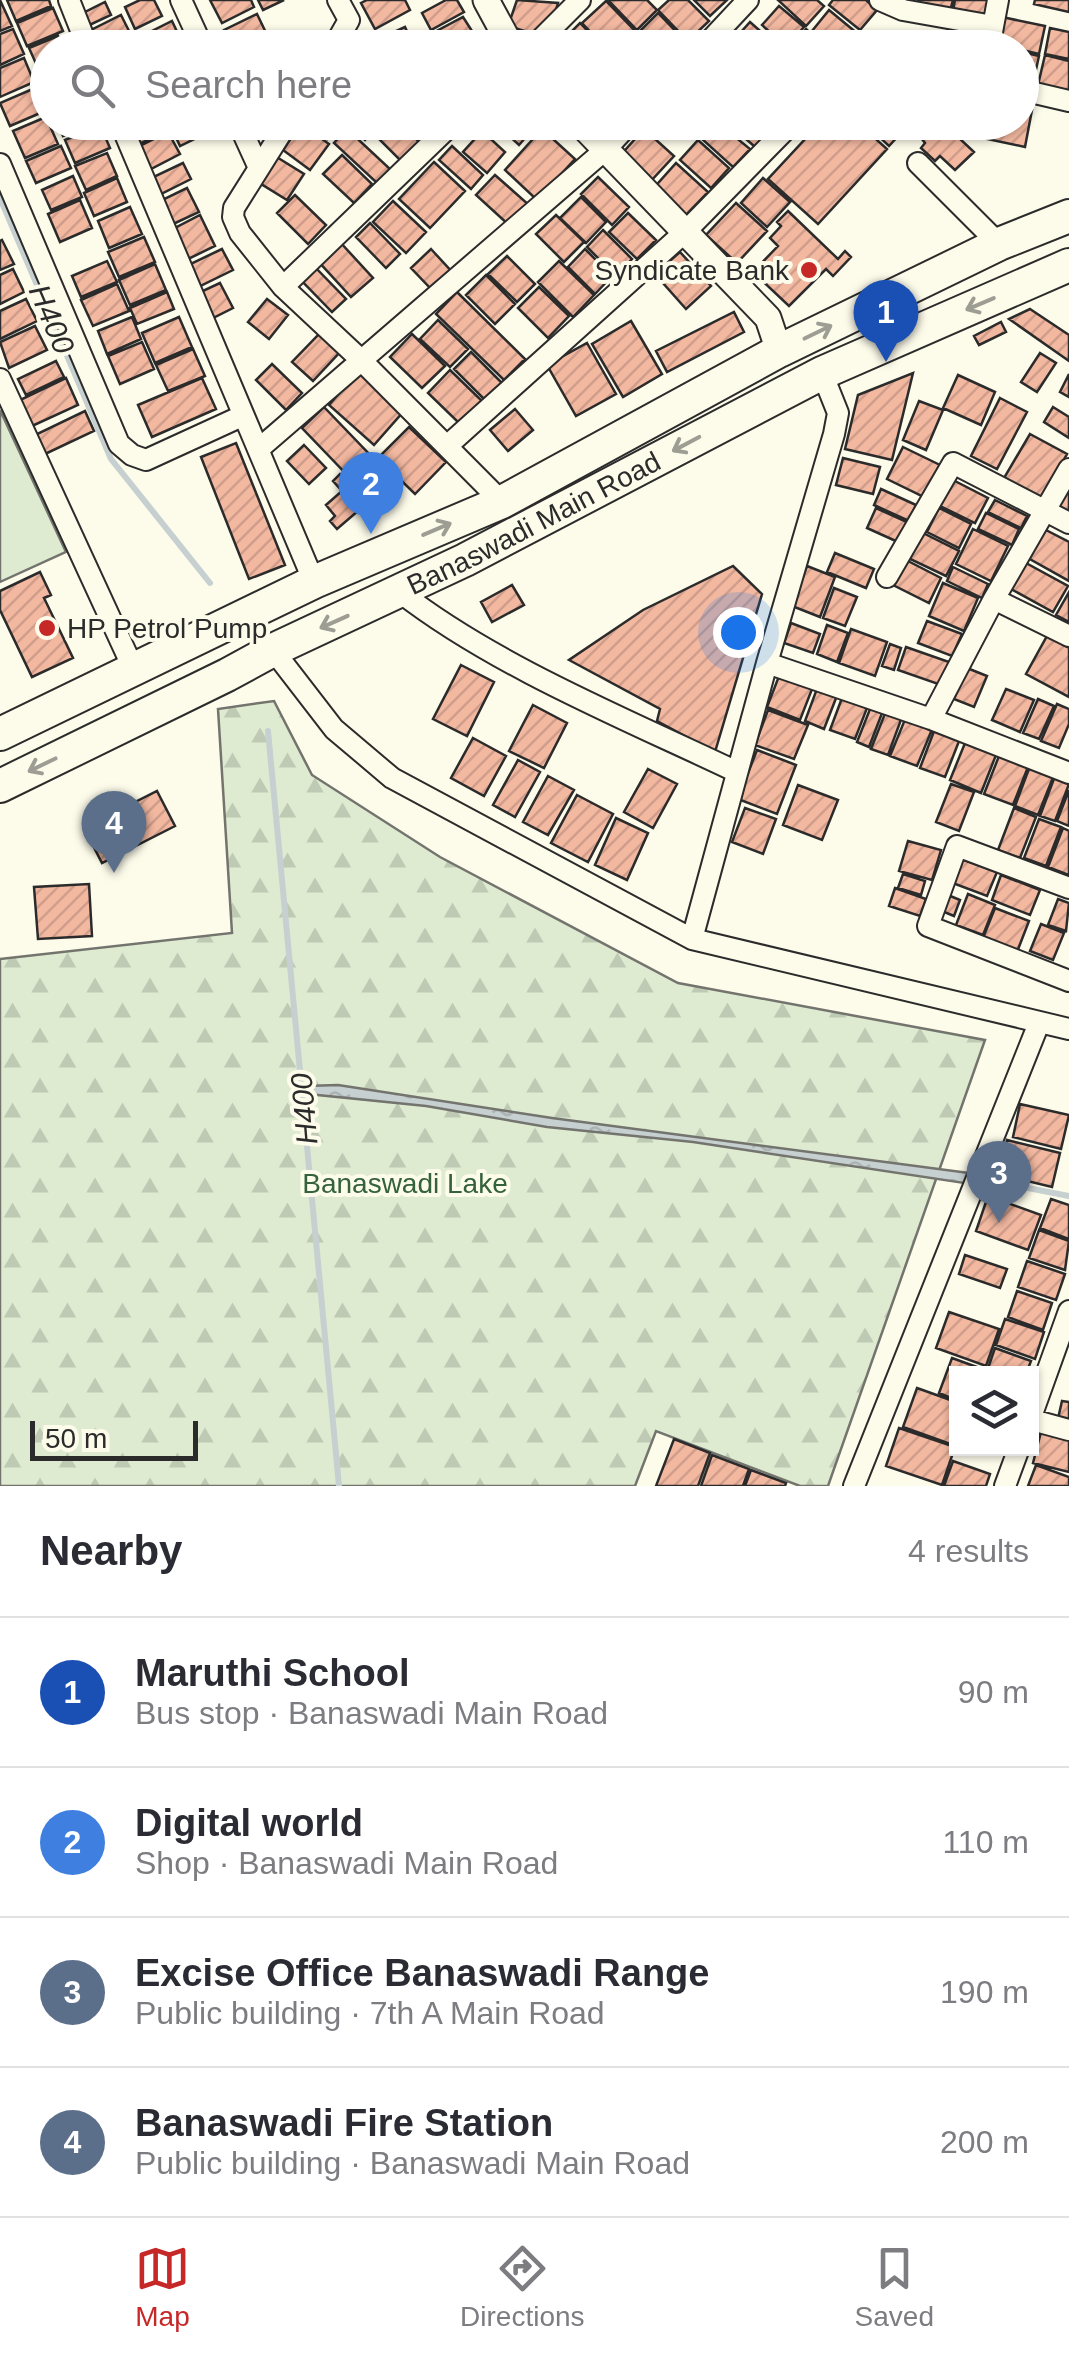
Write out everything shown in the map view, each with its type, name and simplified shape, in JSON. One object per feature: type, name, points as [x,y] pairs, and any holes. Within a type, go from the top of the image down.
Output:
[{"type":"main road","name":"Banaswadi Main Road","points":[[0,733],[314,582],[502,502],[779,351],[999,244],[1069,216]]},
{"type":"main road","name":"Banaswadi Main Road","points":[[0,786],[228,676],[273,650],[400,592],[822,372],[1069,265]]},
{"type":"street","points":[[68,0],[80,30]]},
{"type":"street","points":[[181,0],[195,30]]},
{"type":"street","points":[[338,0],[349,20],[343,30]]},
{"type":"street","points":[[486,0],[502,30]]},
{"type":"street","points":[[550,30],[580,0]]},
{"type":"street","points":[[720,30],[748,0]]},
{"type":"street","points":[[880,0],[968,30]]},
{"type":"street","points":[[992,30],[998,0]]},
{"type":"street","points":[[1039,94],[1069,101]]},
{"type":"street","points":[[127,140],[314,582]]},
{"type":"street","points":[[247,140],[260,168]]},
{"type":"street","points":[[277,140],[234,208],[232,217],[240,233],[283,287],[502,502]]},
{"type":"street","points":[[283,287],[435,140]]},
{"type":"street","points":[[595,140],[768,318],[779,351]]},
{"type":"street","points":[[260,448],[614,140]]},
{"type":"street","points":[[447,446],[686,231],[774,140]]},
{"type":"street","points":[[918,163],[999,244]]},
{"type":"street","points":[[0,164],[119,444],[146,460],[242,416]]},
{"type":"street","points":[[692,940],[838,413],[822,372]]},
{"type":"street","points":[[0,379],[134,670]]},
{"type":"street","points":[[888,577],[953,463],[1069,523]]},
{"type":"street","points":[[931,720],[994,599],[1069,470]]},
{"type":"street","points":[[400,592],[432,618],[533,672],[737,772]]},
{"type":"street","points":[[994,599],[1069,636]]},
{"type":"street","points":[[273,650],[334,729],[392,778],[692,940],[1069,1029]]},
{"type":"street","points":[[767,663],[1069,773]]},
{"type":"street","points":[[1069,888],[957,846],[928,926],[1069,982]]},
{"type":"street","points":[[854,1486],[1040,1023]]},
{"type":"street","points":[[1039,1404],[1060,1365],[1069,1311]]},
{"type":"street","points":[[1039,1419],[1069,1430]]},
{"type":"street","points":[[1005,1486],[1016,1456]]},
{"type":"green space","points":[[0,410],[66,552],[0,582]]},
{"type":"green space","name":"Banaswadi Lake","points":[[274,701],[312,775],[440,857],[678,983],[985,1040],[828,1486],[800,1486],[656,1431],[635,1486],[0,1486],[0,959],[232,933],[218,709]]},
{"type":"water","points":[[338,1085],[552,1118],[969,1173],[964,1183],[693,1142],[547,1127],[426,1106],[308,1094],[306,1086]]},
{"type":"building","points":[[0,0],[12,26],[0,31]]},
{"type":"building","points":[[7,0],[49,0],[51,6],[16,21]]},
{"type":"building","points":[[140,0],[154,0],[162,16],[135,29],[125,7]]},
{"type":"building","points":[[210,0],[251,0],[254,7],[222,23]]},
{"type":"building","points":[[258,0],[284,0],[263,10]]},
{"type":"building","points":[[405,0],[410,10],[375,29],[361,3]]},
{"type":"building","points":[[446,0],[457,0],[464,12],[431,30],[422,13]]},
{"type":"building","points":[[517,0],[558,3],[550,30],[508,26]]},
{"type":"building","points":[[608,0],[647,0],[657,10],[637,30]]},
{"type":"building","points":[[669,0],[688,0],[709,21],[700,30],[677,30],[658,10]]},
{"type":"building","points":[[694,0],[727,0],[710,16]]},
{"type":"building","points":[[778,0],[817,0],[824,6],[806,26]]},
{"type":"building","points":[[833,0],[866,0],[877,10],[860,30],[829,5]]},
{"type":"building","points":[[918,0],[953,0],[950,11],[917,4]]},
{"type":"building","points":[[955,0],[988,0],[985,17],[953,11]]},
{"type":"building","points":[[1035,0],[1069,0],[1069,12],[1034,4]]},
{"type":"building","points":[[606,1],[634,30],[589,30],[582,23]]},
{"type":"building","points":[[105,2],[111,15],[83,28],[77,16]]},
{"type":"building","points":[[779,6],[804,27],[767,30],[762,25]]},
{"type":"building","points":[[53,8],[63,30],[30,30],[27,46],[17,23]]},
{"type":"building","points":[[829,10],[853,30],[813,30]]},
{"type":"building","points":[[658,13],[674,30],[641,30]]},
{"type":"building","points":[[257,14],[265,30],[224,30]]},
{"type":"building","points":[[121,15],[128,30],[91,30]]},
{"type":"building","points":[[463,17],[471,30],[439,30]]},
{"type":"building","points":[[1002,17],[1045,26],[1039,54],[1039,30],[999,30]]},
{"type":"building","points":[[172,21],[176,30],[154,30]]},
{"type":"building","points":[[750,22],[759,30],[743,30]]},
{"type":"building","points":[[1050,28],[1069,32],[1069,59],[1045,54]]},
{"type":"building","points":[[13,29],[24,54],[0,65],[0,34]]},
{"type":"building","points":[[1045,55],[1069,61],[1069,92],[1039,85]]},
{"type":"building","points":[[24,58],[30,84],[0,97],[0,68]]},
{"type":"building","points":[[30,90],[30,117],[10,126],[0,103]]},
{"type":"building","points":[[30,124],[30,140],[56,140],[58,144],[25,158],[13,131]]},
{"type":"building","points":[[65,140],[107,140],[110,148],[75,163]]},
{"type":"building","points":[[152,140],[172,140],[180,154],[149,170],[138,147]]},
{"type":"building","points":[[290,140],[323,140],[329,144],[310,170],[283,150]]},
{"type":"building","points":[[359,140],[390,169],[377,183],[334,143]]},
{"type":"building","points":[[380,140],[417,140],[401,161]]},
{"type":"building","points":[[474,140],[492,140],[505,152],[487,173],[463,152]]},
{"type":"building","points":[[532,140],[554,140],[575,159],[537,200],[505,170]]},
{"type":"building","points":[[634,140],[656,140],[674,156],[649,183],[619,157]]},
{"type":"building","points":[[698,140],[729,168],[711,188],[680,160]]},
{"type":"building","points":[[703,140],[739,140],[750,149],[733,167]]},
{"type":"building","points":[[804,140],[877,140],[887,149],[818,224],[768,179]]},
{"type":"building","points":[[923,140],[961,140],[974,152],[955,170],[940,156],[935,161],[921,148]]},
{"type":"building","points":[[992,140],[1026,140],[1025,147]]},
{"type":"building","points":[[61,146],[71,168],[36,183],[26,161]]},
{"type":"building","points":[[452,146],[483,175],[471,189],[439,160]]},
{"type":"building","points":[[107,153],[117,176],[86,190],[75,166]]},
{"type":"building","points":[[342,155],[372,184],[354,203],[323,174]]},
{"type":"building","points":[[275,156],[304,174],[287,200],[258,182]]},
{"type":"building","points":[[434,162],[465,191],[430,228],[399,199]]},
{"type":"building","points":[[183,163],[191,179],[155,197],[147,180]]},
{"type":"building","points":[[676,163],[708,192],[683,218],[652,190]]},
{"type":"building","points":[[495,175],[529,205],[510,226],[476,195]]},
{"type":"building","points":[[73,176],[82,197],[51,210],[42,190]]},
{"type":"building","points":[[598,177],[629,207],[612,225],[581,194]]},
{"type":"building","points":[[117,178],[127,202],[94,216],[84,193]]},
{"type":"building","points":[[763,178],[790,202],[767,227],[741,203]]},
{"type":"building","points":[[187,188],[199,212],[171,225],[160,201]]},
{"type":"building","points":[[295,195],[326,225],[308,244],[277,213]]},
{"type":"building","points":[[581,197],[606,222],[586,243],[560,218]]},
{"type":"building","points":[[80,200],[92,228],[60,242],[48,214]]},
{"type":"building","points":[[393,201],[426,232],[406,253],[373,222]]},
{"type":"building","points":[[736,203],[767,231],[737,263],[706,235]]},
{"type":"building","points":[[130,207],[142,234],[109,248],[98,221]]},
{"type":"building","points":[[788,211],[838,259],[845,251],[851,257],[833,276],[826,269],[789,306],[753,272],[778,246],[770,238],[781,226],[777,222]]},
{"type":"building","points":[[628,213],[656,240],[637,259],[609,232]]},
{"type":"building","points":[[200,215],[215,246],[186,260],[171,230]]},
{"type":"building","points":[[556,215],[584,242],[564,262],[536,234]]},
{"type":"building","points":[[370,223],[400,254],[386,268],[356,237]]},
{"type":"building","points":[[603,230],[632,259],[616,276],[587,247]]},
{"type":"building","points":[[144,237],[155,262],[119,277],[108,252]]},
{"type":"building","points":[[0,241],[14,264],[0,270]]},
{"type":"building","points":[[340,242],[373,278],[351,297],[318,261]]},
{"type":"building","points":[[222,249],[233,270],[192,290],[182,268]]},
{"type":"building","points":[[431,249],[453,273],[433,291],[411,268]]},
{"type":"building","points":[[585,249],[612,276],[595,294],[568,267]]},
{"type":"building","points":[[680,252],[711,286],[686,309],[655,274]]},
{"type":"building","points":[[507,256],[535,284],[517,302],[488,274]]},
{"type":"building","points":[[107,261],[117,282],[81,297],[72,276]]},
{"type":"building","points":[[559,261],[594,295],[573,317],[538,282]]},
{"type":"building","points":[[155,264],[166,290],[130,305],[119,280]]},
{"type":"building","points":[[312,264],[346,299],[332,312],[298,277]]},
{"type":"building","points":[[13,269],[24,292],[0,304],[0,275]]},
{"type":"building","points":[[486,275],[515,304],[495,324],[466,295]]},
{"type":"building","points":[[220,283],[233,308],[207,321],[194,295]]},
{"type":"building","points":[[117,284],[129,311],[93,326],[81,300]]},
{"type":"building","points":[[539,287],[569,316],[548,338],[518,308]]},
{"type":"building","points":[[167,292],[174,309],[137,324],[130,308]]},
{"type":"building","points":[[457,292],[525,359],[504,380],[436,314]]},
{"type":"building","points":[[26,299],[37,321],[0,339],[0,311]]},
{"type":"building","points":[[267,299],[288,315],[269,339],[248,322]]},
{"type":"building","points":[[1030,309],[1069,335],[1069,361],[1009,319]]},
{"type":"building","points":[[734,312],[744,332],[667,372],[656,351]]},
{"type":"building","points":[[132,317],[141,339],[107,354],[98,331]]},
{"type":"building","points":[[179,317],[192,347],[155,363],[142,333]]},
{"type":"building","points":[[438,320],[468,349],[450,367],[420,339]]},
{"type":"building","points":[[631,321],[662,374],[623,397],[592,344]]},
{"type":"building","points":[[1001,322],[1006,332],[979,345],[974,336]]},
{"type":"building","points":[[35,326],[47,350],[9,368],[0,342]]},
{"type":"building","points":[[321,332],[341,351],[313,381],[292,362]]},
{"type":"building","points":[[412,334],[445,366],[422,388],[390,357]]},
{"type":"building","points":[[142,342],[154,369],[120,384],[108,356]]},
{"type":"building","points":[[587,343],[616,394],[576,416],[547,365]]},
{"type":"building","points":[[193,349],[205,376],[168,391],[156,365]]},
{"type":"building","points":[[471,352],[502,383],[485,400],[454,369]]},
{"type":"building","points":[[1040,353],[1056,363],[1037,392],[1021,382]]},
{"type":"building","points":[[56,361],[64,377],[26,395],[18,379]]},
{"type":"building","points":[[272,364],[302,393],[286,410],[256,380]]},
{"type":"building","points":[[450,370],[482,401],[460,424],[428,393]]},
{"type":"building","points":[[358,372],[403,412],[374,445],[329,405]]},
{"type":"building","points":[[913,373],[892,460],[845,449],[858,395]]},
{"type":"building","points":[[1069,374],[1069,397],[1060,392]]},
{"type":"building","points":[[958,375],[995,392],[981,425],[943,408]]},
{"type":"building","points":[[66,378],[78,405],[32,426],[20,400]]},
{"type":"building","points":[[202,378],[216,409],[152,437],[138,405]]},
{"type":"building","points":[[1000,398],[1027,412],[997,469],[971,456]]},
{"type":"building","points":[[919,401],[943,410],[926,450],[903,440]]},
{"type":"building","points":[[324,407],[373,458],[351,479],[302,428]]},
{"type":"building","points":[[1053,407],[1069,417],[1069,438],[1044,422]]},
{"type":"building","points":[[515,409],[533,430],[508,451],[490,430]]},
{"type":"building","points":[[85,411],[94,431],[45,454],[35,435]]},
{"type":"building","points":[[409,427],[446,462],[415,494],[378,458]]},
{"type":"building","points":[[1030,434],[1067,454],[1042,499],[1004,478]]},
{"type":"building","points":[[236,443],[285,565],[249,579],[201,457]]},
{"type":"building","points":[[304,445],[326,468],[309,484],[287,461]]},
{"type":"building","points":[[903,447],[940,465],[924,497],[887,479]]},
{"type":"building","points":[[843,458],[880,467],[873,494],[836,485]]},
{"type":"building","points":[[340,474],[366,504],[337,529],[330,521],[335,516],[326,505],[342,491],[333,481]]},
{"type":"building","points":[[951,479],[988,498],[975,523],[938,505]]},
{"type":"building","points":[[1069,488],[1069,519],[1054,510]]},
{"type":"building","points":[[881,489],[916,505],[909,521],[874,505]]},
{"type":"building","points":[[995,500],[1027,516],[1021,528],[988,512]]},
{"type":"building","points":[[876,508],[907,522],[898,542],[867,528]]},
{"type":"building","points":[[939,508],[971,524],[959,548],[927,532]]},
{"type":"building","points":[[986,513],[1019,529],[1012,545],[978,529]]},
{"type":"building","points":[[973,529],[1008,546],[991,581],[956,564]]},
{"type":"building","points":[[1044,529],[1069,542],[1069,581],[1028,558]]},
{"type":"building","points":[[921,532],[959,551],[946,576],[908,558]]},
{"type":"building","points":[[835,553],[874,569],[866,588],[827,572]]},
{"type":"building","points":[[906,560],[941,578],[929,603],[893,585]]},
{"type":"building","points":[[1026,563],[1068,586],[1053,612],[1011,589]]},
{"type":"building","points":[[733,566],[762,594],[715,752],[657,721],[660,709],[569,660],[643,610]]},
{"type":"building","points":[[807,566],[835,577],[820,617],[792,606]]},
{"type":"building","points":[[953,567],[988,584],[982,598],[947,581]]},
{"type":"building","points":[[40,572],[51,595],[44,598],[73,658],[32,677],[0,610],[0,591]]},
{"type":"building","points":[[943,583],[978,598],[964,631],[929,616]]},
{"type":"building","points":[[512,585],[524,605],[492,622],[481,602]]},
{"type":"building","points":[[834,588],[857,597],[845,626],[823,618]]},
{"type":"building","points":[[1069,592],[1069,622],[1056,615]]},
{"type":"building","points":[[927,621],[962,634],[952,656],[918,643]]},
{"type":"building","points":[[791,623],[820,634],[813,653],[784,643]]},
{"type":"building","points":[[827,625],[848,633],[837,662],[817,654]]},
{"type":"building","points":[[851,629],[887,642],[875,676],[839,663]]},
{"type":"building","points":[[1047,636],[1069,648],[1069,697],[1026,674]]},
{"type":"building","points":[[890,644],[901,648],[894,670],[882,666]]},
{"type":"building","points":[[906,647],[949,662],[941,685],[898,670]]},
{"type":"building","points":[[461,665],[494,682],[467,736],[433,719]]},
{"type":"building","points":[[967,668],[987,676],[974,707],[954,699]]},
{"type":"building","points":[[781,671],[814,684],[800,720],[767,707]]},
{"type":"building","points":[[818,686],[838,693],[824,729],[805,721]]},
{"type":"building","points":[[1006,689],[1034,700],[1020,732],[992,720]]},
{"type":"building","points":[[842,698],[867,708],[855,739],[830,730]]},
{"type":"building","points":[[1038,699],[1054,706],[1039,739],[1023,733]]},
{"type":"building","points":[[872,704],[884,708],[869,747],[857,742]]},
{"type":"building","points":[[1057,704],[1069,709],[1069,724],[1059,748],[1041,741]]},
{"type":"building","points":[[533,705],[567,723],[544,768],[509,751]]},
{"type":"building","points":[[768,710],[808,725],[794,759],[755,745]]},
{"type":"building","points":[[886,711],[902,717],[888,755],[871,749]]},
{"type":"building","points":[[906,717],[933,727],[917,766],[890,756]]},
{"type":"building","points":[[936,726],[961,736],[945,777],[920,768]]},
{"type":"building","points":[[473,738],[506,756],[484,796],[451,778]]},
{"type":"building","points":[[965,743],[996,755],[981,793],[950,780]]},
{"type":"building","points":[[757,750],[796,765],[777,814],[738,799]]},
{"type":"building","points":[[999,756],[1028,767],[1013,805],[984,794]]},
{"type":"building","points":[[518,760],[540,772],[515,817],[493,805]]},
{"type":"building","points":[[1030,766],[1054,775],[1038,815],[1015,806]]},
{"type":"building","points":[[648,769],[677,784],[653,828],[624,812]]},
{"type":"building","points":[[548,776],[574,790],[548,835],[523,822]]},
{"type":"building","points":[[1055,776],[1069,784],[1055,821],[1040,816]]},
{"type":"building","points":[[951,784],[974,792],[959,831],[936,822]]},
{"type":"building","points":[[798,785],[838,800],[822,840],[783,825]]},
{"type":"building","points":[[1069,790],[1069,826],[1057,821]]},
{"type":"building","points":[[157,791],[175,826],[102,863],[84,828]]},
{"type":"building","points":[[577,795],[613,814],[588,862],[551,843]]},
{"type":"building","points":[[745,808],[776,819],[763,854],[732,842]]},
{"type":"building","points":[[1014,808],[1036,817],[1020,858],[998,850]]},
{"type":"building","points":[[616,818],[648,833],[627,880],[595,865]]},
{"type":"building","points":[[1039,819],[1061,827],[1046,866],[1024,858]]},
{"type":"building","points":[[1063,828],[1069,831],[1069,875],[1048,867]]},
{"type":"building","points":[[908,841],[941,850],[932,880],[899,871]]},
{"type":"building","points":[[959,858],[997,872],[987,896],[950,882]]},
{"type":"building","points":[[903,874],[925,881],[921,895],[898,888]]},
{"type":"building","points":[[1001,875],[1040,890],[1030,915],[992,900]]},
{"type":"building","points":[[89,884],[92,936],[38,939],[34,887]]},
{"type":"building","points":[[895,888],[926,899],[920,916],[889,906]]},
{"type":"building","points":[[943,893],[960,900],[954,916],[937,909]]},
{"type":"building","points":[[968,894],[995,905],[983,935],[956,925]]},
{"type":"building","points":[[1058,899],[1069,903],[1066,931],[1048,925]]},
{"type":"building","points":[[995,908],[1029,921],[1017,952],[983,938]]},
{"type":"building","points":[[1041,924],[1064,933],[1053,960],[1030,951]]},
{"type":"building","points":[[1020,1104],[1069,1115],[1061,1149],[1013,1137]]},
{"type":"building","points":[[1007,1140],[1060,1153],[1052,1187],[999,1174]]},
{"type":"building","points":[[988,1196],[1041,1215],[1028,1250],[976,1231]]},
{"type":"building","points":[[1051,1199],[1069,1205],[1069,1239],[1040,1228]]},
{"type":"building","points":[[1039,1230],[1069,1241],[1065,1270],[1029,1258]]},
{"type":"building","points":[[965,1255],[1007,1269],[1000,1288],[959,1274]]},
{"type":"building","points":[[1027,1261],[1065,1274],[1056,1300],[1018,1287]]},
{"type":"building","points":[[1017,1291],[1052,1303],[1043,1330],[1008,1317]]},
{"type":"building","points":[[949,1312],[999,1329],[986,1366],[936,1348]]},
{"type":"building","points":[[1005,1319],[1044,1332],[1035,1359],[996,1345]]},
{"type":"building","points":[[995,1348],[1031,1361],[1029,1366],[989,1366]]},
{"type":"building","points":[[952,1358],[974,1366],[949,1366]]},
{"type":"building","points":[[949,1366],[949,1397],[939,1393]]},
{"type":"building","points":[[917,1388],[949,1399],[949,1443],[903,1427]]},
{"type":"building","points":[[1062,1401],[1069,1402],[1069,1426],[1057,1423]]},
{"type":"building","points":[[899,1428],[949,1445],[952,1456],[942,1485],[886,1466]]},
{"type":"building","points":[[1042,1428],[1069,1435],[1069,1472],[1033,1463],[1035,1456],[1039,1456]]},
{"type":"building","points":[[674,1439],[710,1453],[698,1486],[656,1486]]},
{"type":"building","points":[[712,1455],[749,1469],[743,1486],[701,1486]]},
{"type":"building","points":[[953,1461],[990,1474],[986,1486],[944,1486]]},
{"type":"building","points":[[1036,1465],[1069,1477],[1069,1486],[1028,1486]]},
{"type":"building","points":[[751,1470],[786,1483],[785,1486],[745,1486]]},
{"type":"waterway","name":"H400","points":[[0,198],[111,459],[210,583]]},
{"type":"waterway","name":"H400","points":[[268,731],[339,1486]]},
{"type":"waterway","points":[[982,1179],[1069,1196]]},
{"type":"place","name":"Syndicate Bank","points":[[809,270]]},
{"type":"place","name":"Maruthi School","points":[[886,362]]},
{"type":"place","name":"Digital world","points":[[371,534]]},
{"type":"place","name":"HP Petrol Pump","points":[[47,628]]},
{"type":"place","name":"Banaswadi Fire Station","points":[[114,873]]},
{"type":"place","name":"Excise Office Banaswadi Range","points":[[999,1223]]}]
